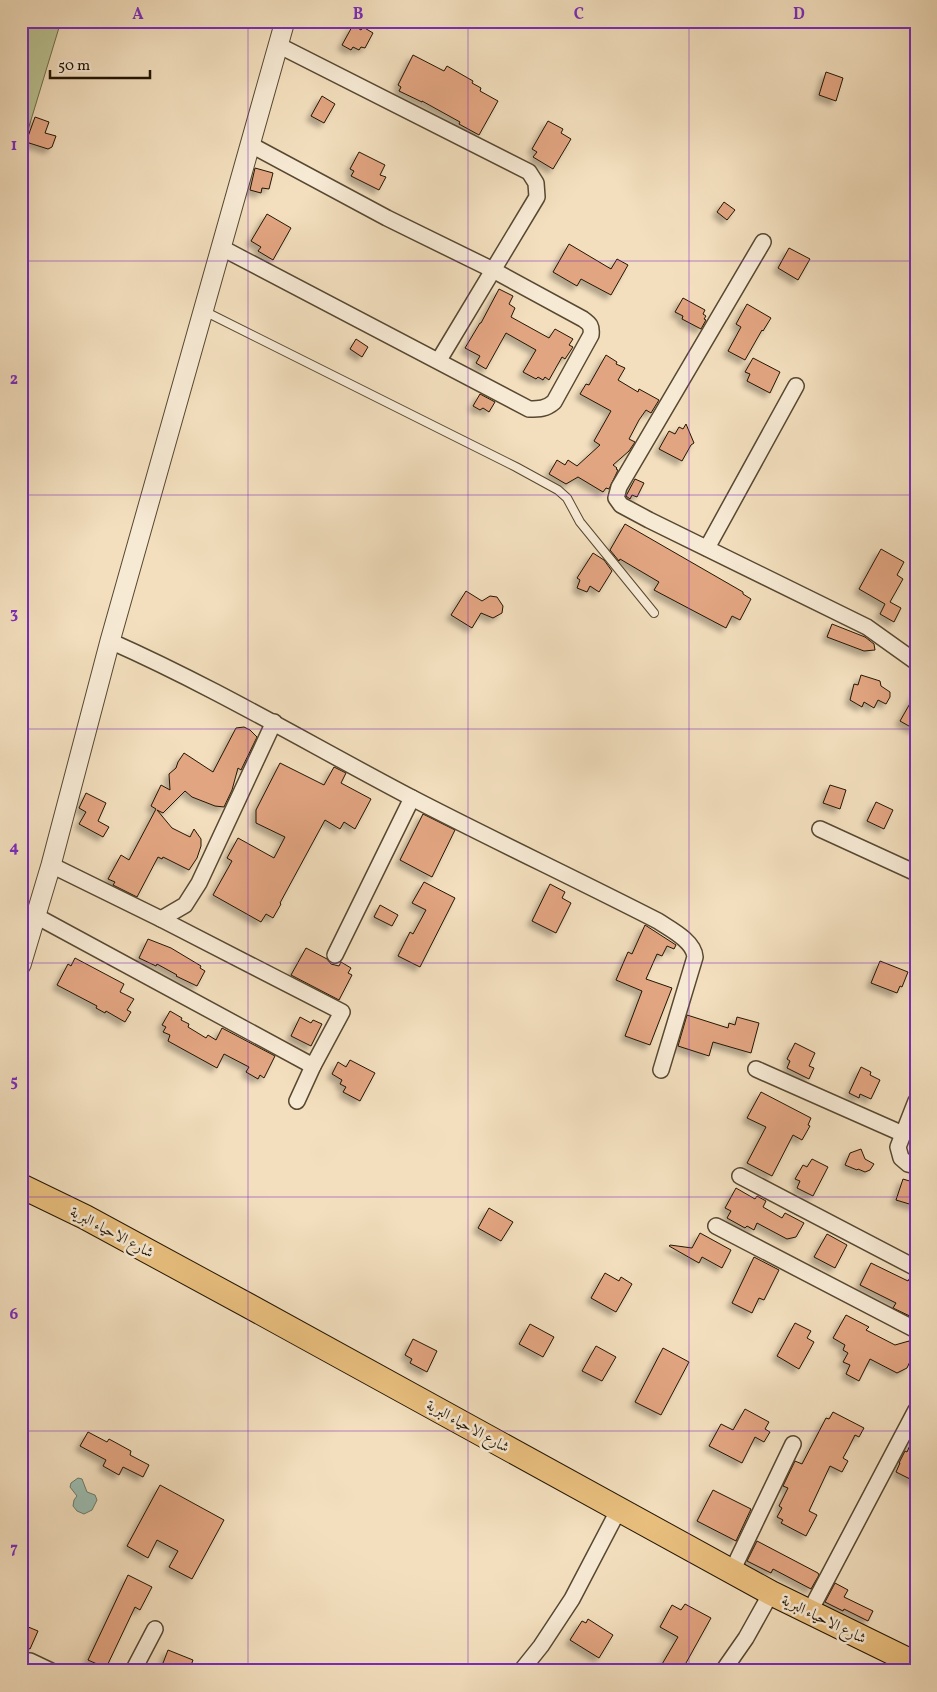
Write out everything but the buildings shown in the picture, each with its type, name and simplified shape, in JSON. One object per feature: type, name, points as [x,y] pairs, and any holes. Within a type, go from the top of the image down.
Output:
[{"type":"main road","name":"شارع الاحياء البرية","points":[[21,1186],[84,1217],[241,1301],[771,1593],[916,1664]]},
{"type":"street","points":[[21,964],[51,865],[110,641],[285,21]]},
{"type":"street","points":[[278,45],[529,172],[536,183],[537,197],[439,360]]},
{"type":"street","points":[[222,248],[530,409],[549,407],[554,402],[591,335],[592,328],[583,319],[493,270],[387,218],[251,145]]},
{"type":"street","points":[[763,242],[619,487],[616,498],[621,505],[867,627],[916,662]]},
{"type":"street","points":[[707,548],[796,386]]},
{"type":"street","points":[[110,641],[143,655],[274,722],[412,798],[658,921],[680,936],[692,948],[695,957],[661,1070]]},
{"type":"street","points":[[161,919],[185,905],[199,884],[274,722]]},
{"type":"street","points":[[335,955],[412,798]]},
{"type":"street","points":[[820,830],[916,873]]},
{"type":"street","points":[[51,865],[342,1012],[313,1066],[297,1101]]},
{"type":"street","points":[[36,916],[313,1066]]},
{"type":"street","points":[[756,1069],[903,1134]]},
{"type":"street","points":[[916,1101],[898,1147],[901,1158],[908,1164],[916,1166]]},
{"type":"street","points":[[740,1176],[916,1268]]},
{"type":"street","points":[[716,1226],[916,1330]]},
{"type":"street","points":[[810,1611],[916,1410]]},
{"type":"street","points":[[732,1571],[793,1444]]},
{"type":"street","points":[[521,1671],[541,1646],[572,1599],[619,1509]]},
{"type":"street","points":[[723,1671],[746,1638],[771,1593]]},
{"type":"street","points":[[133,1671],[155,1629]]},
{"type":"street","points":[[21,1662],[30,1661],[51,1671]]},
{"type":"lane","points":[[203,310],[516,467],[558,490],[567,498],[580,522],[654,613]]},
{"type":"green space","points":[[21,21],[61,21],[21,153]]},
{"type":"water","points":[[78,1478],[82,1479],[87,1492],[95,1495],[97,1500],[92,1510],[84,1514],[77,1511],[73,1506],[77,1496],[70,1487],[71,1483]]}]
